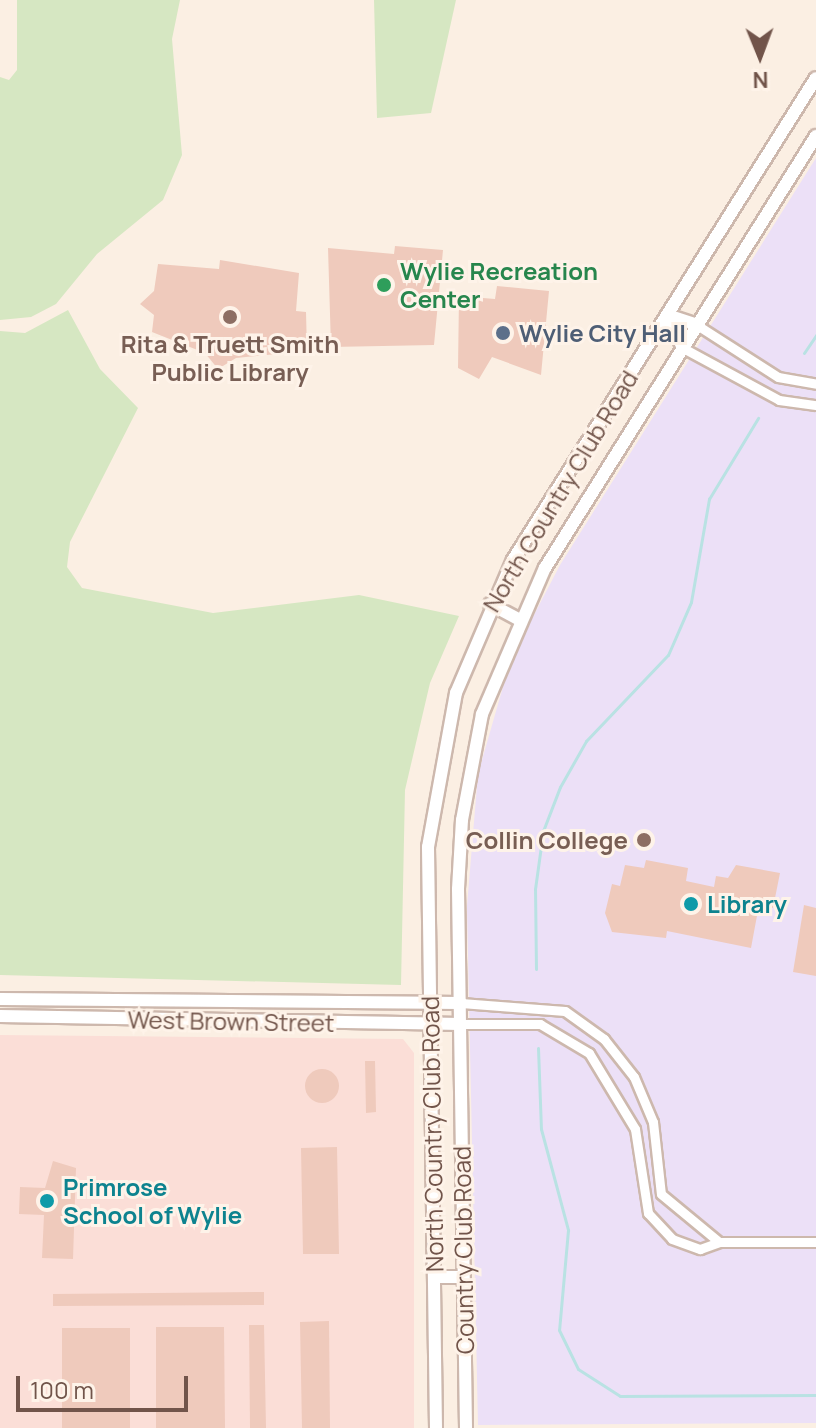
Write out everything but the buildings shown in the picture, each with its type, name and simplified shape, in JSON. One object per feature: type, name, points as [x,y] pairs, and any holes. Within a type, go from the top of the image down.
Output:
[{"type":"main road","name":"North Country Club Road","points":[[436,1428],[430,1024],[435,783],[456,693],[490,604],[816,78]]},
{"type":"main road","name":"North Country Club Road","points":[[461,1024],[459,876],[467,783],[482,714],[518,619],[816,136]]},
{"type":"main road","points":[[667,315],[697,325]]},
{"type":"main road","points":[[667,315],[683,348]]},
{"type":"main road","points":[[490,604],[518,619]]},
{"type":"main road","name":"West Brown Street","points":[[0,999],[193,1004],[461,1003]]},
{"type":"main road","points":[[129,1019],[193,1004]]},
{"type":"main road","name":"West Brown Street","points":[[0,1016],[461,1024]]},
{"type":"main road","name":"Country Club Road","points":[[461,1024],[466,1428]]},
{"type":"main road","points":[[434,1277],[463,1277]]},
{"type":"street","points":[[697,325],[778,377],[816,384]]},
{"type":"street","points":[[683,348],[779,400],[816,405]]},
{"type":"street","points":[[461,1003],[565,1011],[604,1039],[634,1077],[653,1122],[661,1194],[719,1242]]},
{"type":"street","points":[[461,1024],[540,1024],[589,1053],[635,1129],[648,1213],[672,1239],[700,1249],[719,1242],[816,1242]]},
{"type":"shaded area","name":"Collin College","points":[[816,158],[816,1423],[478,1425],[467,906],[478,774],[511,659],[560,565]]},
{"type":"shaded area","points":[[0,1035],[403,1039],[414,1053],[414,1428],[0,1428]]},
{"type":"green space","points":[[17,0],[180,0],[172,39],[182,155],[163,200],[97,254],[56,304],[31,317],[0,320],[0,77],[9,80],[17,70]]},
{"type":"green space","points":[[374,0],[456,0],[431,113],[377,118]]},
{"type":"green space","points":[[68,310],[100,369],[138,408],[70,542],[67,567],[82,588],[213,613],[359,595],[459,616],[430,683],[405,790],[401,985],[0,975],[0,331],[25,333]]},
{"type":"waterway","points":[[804,353],[816,335]]},
{"type":"waterway","points":[[536,969],[535,889],[543,831],[560,787],[586,741],[668,655],[691,602],[709,499],[758,418]]},
{"type":"waterway","points":[[538,1048],[541,1129],[568,1230],[559,1330],[578,1369],[620,1396],[816,1395]]},
{"type":"place","name":"Wylie Recreation Center","points":[[384,285]]},
{"type":"place","name":"Rita & Truett Smith Public Library","points":[[230,317]]},
{"type":"place","name":"Wylie City Hall","points":[[503,333]]},
{"type":"place","name":"Collin College","points":[[644,840]]},
{"type":"place","name":"Library","points":[[691,904]]},
{"type":"place","name":"Primrose School of Wylie","points":[[47,1201]]}]
